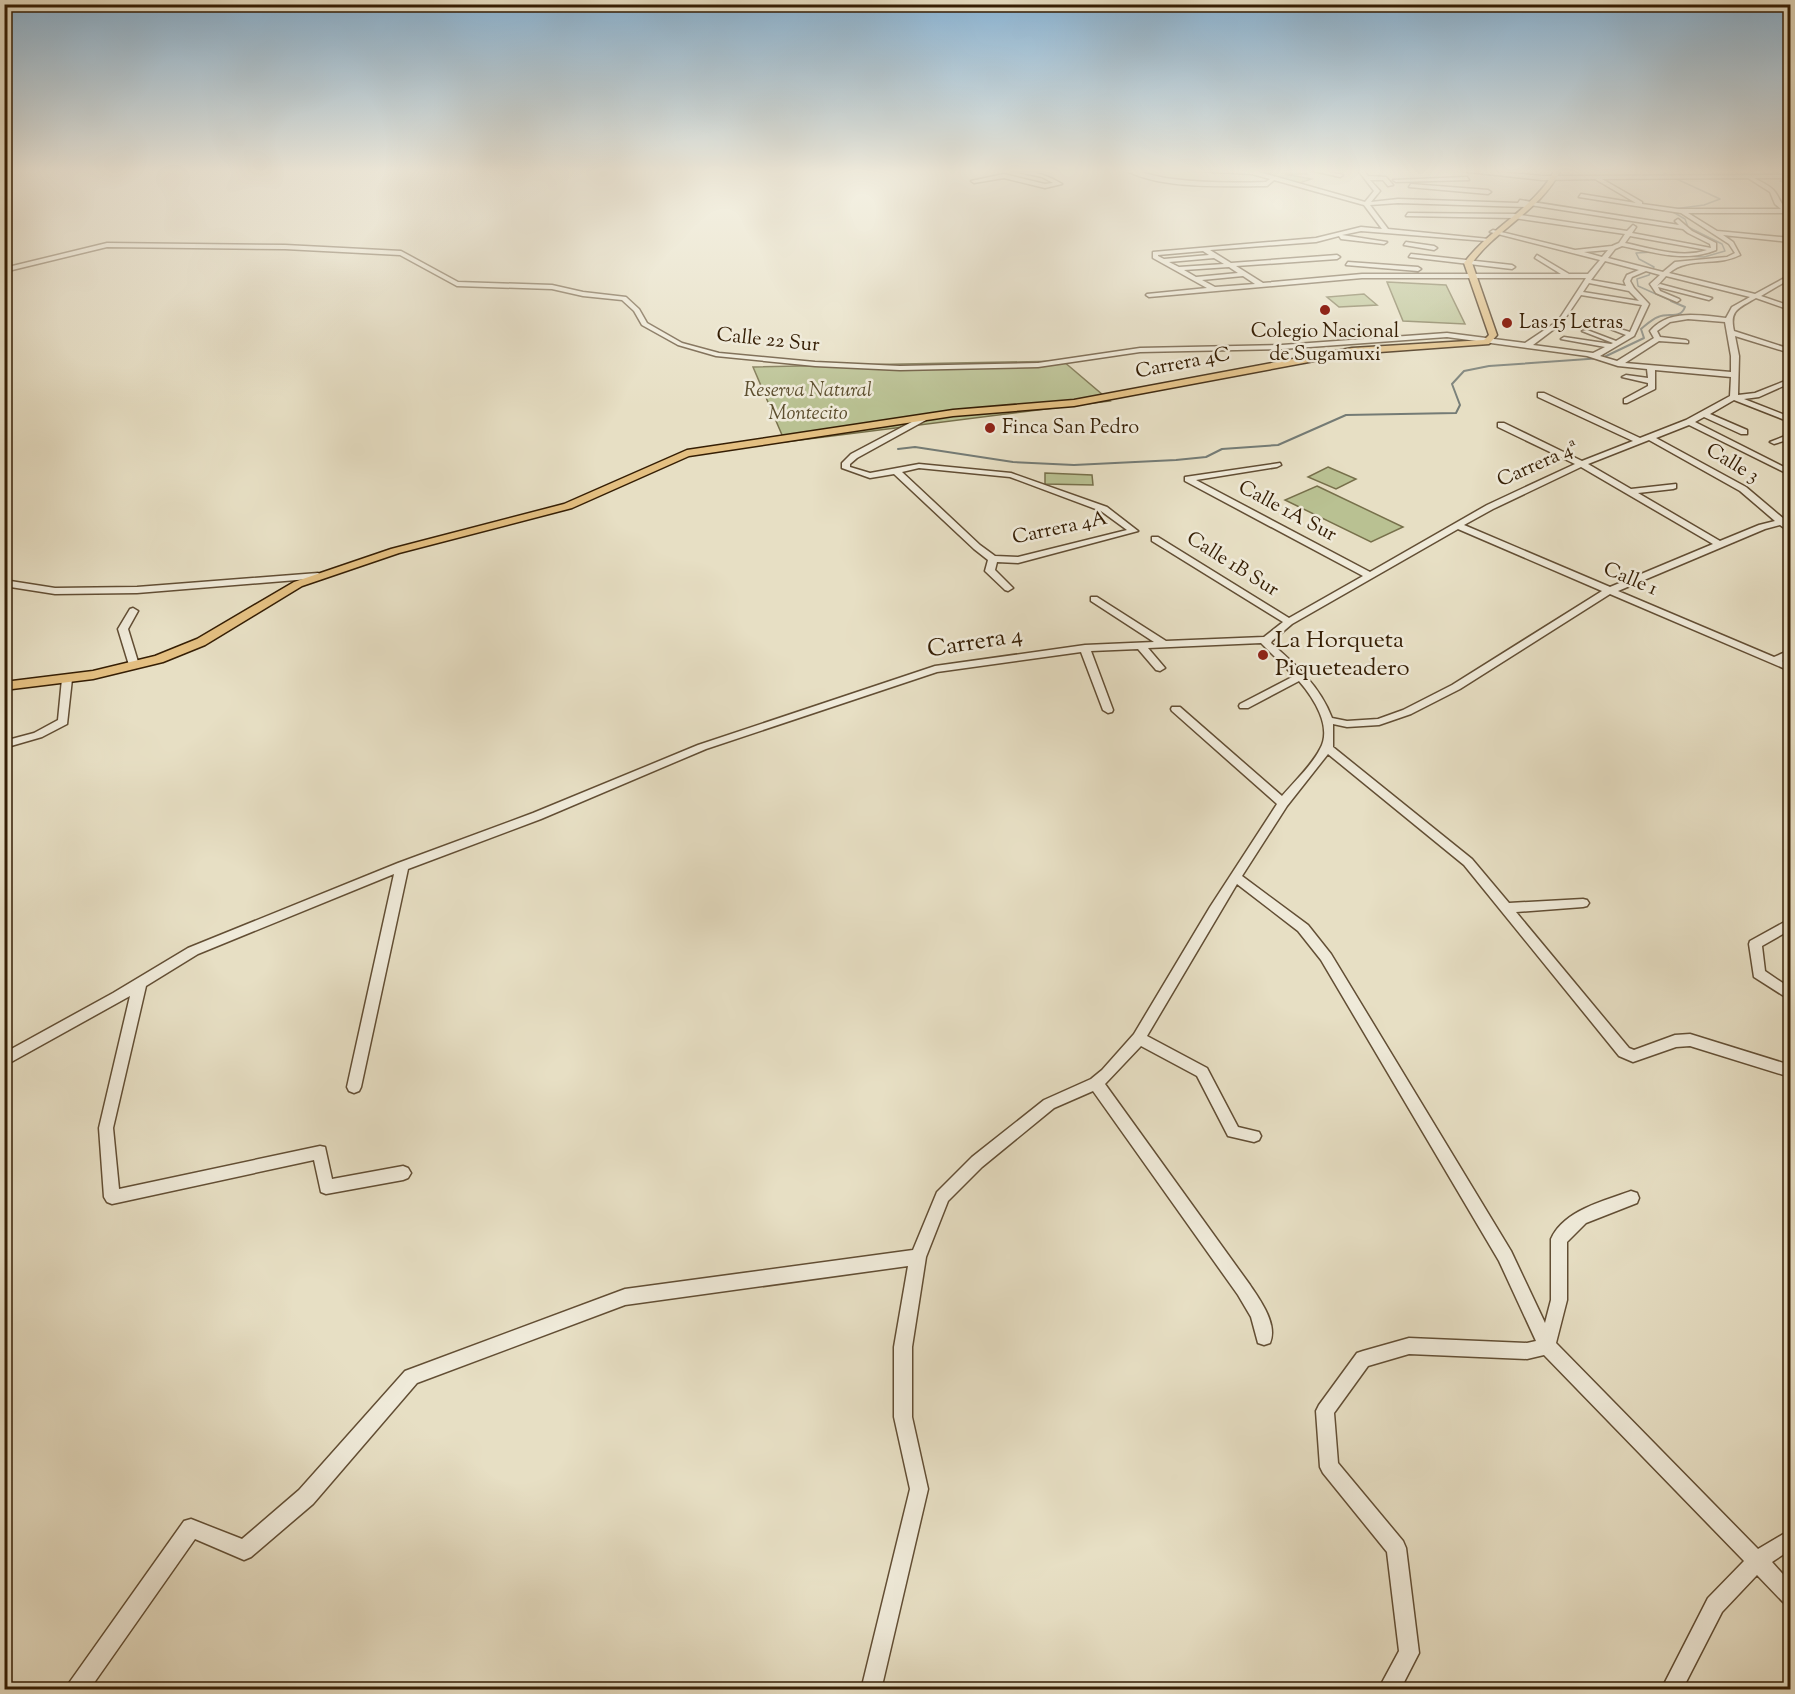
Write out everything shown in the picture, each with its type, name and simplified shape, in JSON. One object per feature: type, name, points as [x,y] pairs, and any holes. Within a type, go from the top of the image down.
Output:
[{"type":"main road","points":[[1479,248],[1468,263],[1493,335],[1486,342]]},
{"type":"main road","name":"Carrera 4C","points":[[4,686],[67,679],[159,659],[201,642],[298,584],[318,576],[395,551],[568,506],[687,453],[923,418],[1074,403],[1352,351],[1486,342]]},
{"type":"street","name":"Calle 22 Sur","points":[[4,270],[94,248]]},
{"type":"street","name":"Calle 22 Sur","points":[[305,248],[401,253],[457,284],[552,287],[583,294],[624,298],[637,310],[644,324],[680,344],[718,355],[900,368],[1038,365],[1140,350],[1273,347],[1447,335],[1598,357],[1618,364],[1735,375]]},
{"type":"street","points":[[1214,289],[1155,257],[1155,253],[1163,250],[1216,248]]},
{"type":"street","points":[[1326,248],[1362,276]]},
{"type":"street","points":[[1553,248],[1755,296],[1791,308]]},
{"type":"street","points":[[1568,252],[1612,248]]},
{"type":"street","points":[[1525,347],[1560,322],[1596,268],[1613,248]]},
{"type":"street","points":[[1625,248],[1631,257],[1647,271]]},
{"type":"street","points":[[1647,248],[1681,254],[1698,254],[1714,249]]},
{"type":"street","points":[[1709,248],[1714,249]]},
{"type":"street","points":[[1653,284],[1666,276],[1677,263],[1717,260],[1738,254],[1734,248]]},
{"type":"street","points":[[1204,249],[1262,285]]},
{"type":"street","points":[[1164,261],[1215,256]]},
{"type":"street","points":[[1411,256],[1512,267]]},
{"type":"street","points":[[1179,269],[1337,257]]},
{"type":"street","points":[[1537,257],[1569,276]]},
{"type":"street","points":[[1348,264],[1430,270],[1437,277]]},
{"type":"street","points":[[1561,272],[1596,268]]},
{"type":"street","points":[[1646,304],[1631,289],[1627,281],[1629,276],[1647,271]]},
{"type":"street","points":[[1195,279],[1243,274]]},
{"type":"street","points":[[1149,295],[1362,276],[1569,276],[1589,278],[1631,289]]},
{"type":"street","points":[[1791,277],[1734,308],[1728,320],[1735,356],[1734,397],[1791,420]]},
{"type":"street","points":[[1653,284],[1709,298]]},
{"type":"street","points":[[1653,284],[1658,292],[1677,300]]},
{"type":"street","points":[[1697,295],[1709,286]]},
{"type":"street","points":[[1580,293],[1646,304]]},
{"type":"street","points":[[1598,357],[1632,335],[1646,304]]},
{"type":"street","points":[[1658,339],[1653,331],[1657,325],[1672,319],[1695,317],[1728,320]]},
{"type":"street","points":[[1602,324],[1632,335]]},
{"type":"street","points":[[1585,331],[1617,345]]},
{"type":"street","points":[[1729,332],[1791,351]]},
{"type":"street","points":[[1564,339],[1617,345]]},
{"type":"street","points":[[1618,364],[1658,339],[1686,342]]},
{"type":"street","points":[[1627,401],[1652,387],[1651,368]]},
{"type":"street","points":[[1626,377],[1652,381]]},
{"type":"street","name":"Carrera 4ª","points":[[1267,640],[1289,622],[1456,525],[1579,465],[1689,422],[1734,397],[1756,395],[1791,381]]},
{"type":"street","points":[[1541,395],[1640,441]]},
{"type":"street","points":[[1704,414],[1744,432]]},
{"type":"street","points":[[923,418],[846,463],[846,468],[870,476],[896,471],[977,547],[993,559],[990,571],[1008,588]]},
{"type":"street","points":[[1689,422],[1791,473]]},
{"type":"street","points":[[1501,425],[1629,492],[1719,544]]},
{"type":"street","points":[[1774,442],[1791,436]]},
{"type":"street","name":"Calle 3","points":[[1650,438],[1743,489],[1788,524]]},
{"type":"street","name":"Calle 1A Sur","points":[[1277,465],[1188,479],[1370,576]]},
{"type":"street","name":"Carrera 4A","points":[[896,471],[919,466],[1011,475],[1104,509],[1134,531],[1018,560],[993,559]]},
{"type":"street","points":[[1629,492],[1673,486]]},
{"type":"street","points":[[1327,720],[1347,724],[1379,722],[1407,712],[1456,687],[1609,591],[1719,544],[1762,528],[1788,524]]},
{"type":"street","name":"Calle 1","points":[[1456,525],[1791,668]]},
{"type":"street","name":"Calle 1B Sur","points":[[1155,539],[1289,622]]},
{"type":"street","points":[[4,584],[54,591],[138,590],[318,576]]},
{"type":"street","points":[[1094,599],[1162,643]]},
{"type":"street","points":[[133,611],[123,629],[134,665]]},
{"type":"street","points":[[871,1689],[919,1489],[903,1417],[903,1347],[918,1257],[942,1197],[977,1162],[1049,1104],[1096,1083],[1139,1038],[1283,803],[1328,748],[1330,739],[1327,720],[1317,696],[1301,676],[1266,644],[1267,640]]},
{"type":"street","name":"Carrera 4","points":[[4,1060],[140,984],[193,951],[402,866],[537,816],[702,747],[934,669],[1085,648],[1267,640]]},
{"type":"street","points":[[1140,645],[1160,668]]},
{"type":"street","points":[[1085,648],[1108,710]]},
{"type":"street","points":[[1775,661],[1791,653]]},
{"type":"street","points":[[1244,706],[1301,676]]},
{"type":"street","points":[[4,745],[38,735],[63,722],[67,679]]},
{"type":"street","points":[[1176,709],[1283,803]]},
{"type":"street","points":[[1328,748],[1468,862],[1624,1052],[1633,1056],[1675,1041],[1690,1040],[1791,1071]]},
{"type":"street","points":[[354,1087],[402,866]]},
{"type":"street","points":[[1236,877],[1303,928],[1326,957],[1505,1256],[1547,1346],[1791,1595]]},
{"type":"street","points":[[1506,908],[1583,903]]},
{"type":"street","points":[[1791,924],[1755,944],[1759,973],[1791,995]]},
{"type":"street","points":[[140,984],[106,1128],[112,1197],[320,1152],[326,1187],[403,1173]]},
{"type":"street","points":[[1139,1038],[1202,1072],[1233,1132],[1254,1136]]},
{"type":"street","points":[[1096,1083],[1244,1290],[1259,1314],[1264,1337]]},
{"type":"street","points":[[1547,1346],[1559,1300],[1559,1239],[1580,1218],[1631,1198]]},
{"type":"street","points":[[76,1689],[191,1528],[244,1550],[306,1497],[411,1377],[625,1297],[918,1257]]},
{"type":"street","points":[[1388,1689],[1409,1653],[1396,1548],[1329,1467],[1325,1411],[1363,1359],[1409,1346],[1527,1351],[1547,1346]]},
{"type":"street","points":[[1671,1689],[1715,1605],[1757,1561],[1791,1539]]},
{"type":"green space","points":[[1387,282],[1446,285],[1465,324],[1403,321]]},
{"type":"green space","points":[[1364,294],[1377,305],[1339,307],[1327,297]]},
{"type":"green space","name":"Reserva Natural Montecito","points":[[1063,361],[1110,401],[785,442],[753,367]]},
{"type":"green space","points":[[1328,467],[1356,479],[1336,489],[1308,477]]},
{"type":"green space","points":[[1045,473],[1092,475],[1093,485],[1045,484]]},
{"type":"green space","points":[[1317,486],[1403,527],[1371,542],[1285,500]]},
{"type":"waterway","points":[[1666,255],[1704,257],[1725,251],[1724,248]]},
{"type":"waterway","points":[[1653,252],[1636,253],[1639,259],[1654,267],[1649,275],[1637,279],[1638,286],[1674,302]]},
{"type":"waterway","points":[[898,449],[915,447],[1013,462],[1074,465],[1176,460],[1206,457],[1222,449],[1278,445],[1346,415],[1456,413],[1460,405],[1452,384],[1464,371],[1489,366],[1602,358],[1644,338],[1641,329],[1654,319],[1677,315],[1683,311],[1685,307],[1671,301]]},
{"type":"place","name":"Colegio Nacional de Sugamuxi","points":[[1325,310]]},
{"type":"place","name":"Las 15 Letras","points":[[1507,323]]},
{"type":"place","name":"Finca San Pedro","points":[[990,428]]},
{"type":"place","name":"La Horqueta Piqueteadero","points":[[1263,655]]}]
